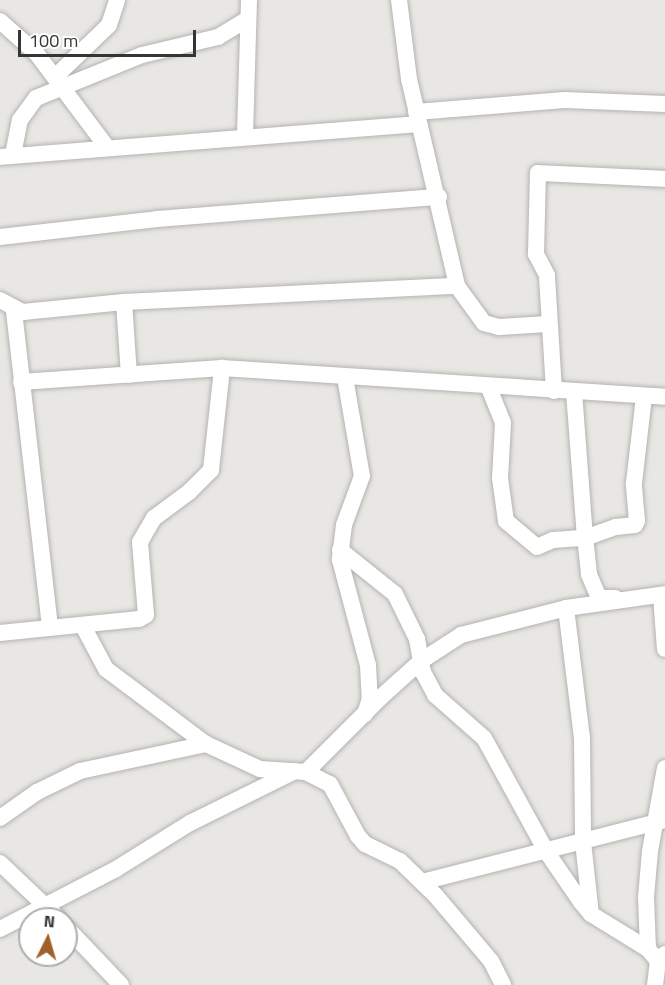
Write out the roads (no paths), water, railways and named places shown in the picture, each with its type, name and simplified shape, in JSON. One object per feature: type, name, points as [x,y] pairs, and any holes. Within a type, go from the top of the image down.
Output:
[{"type":"street","points":[[117,0],[109,25],[59,82],[36,98],[26,110],[7,156],[417,118],[565,100],[665,104]]},
{"type":"street","points":[[245,135],[249,0]]},
{"type":"street","points":[[399,0],[417,118],[439,197],[457,286],[484,323],[499,327],[548,324]]},
{"type":"street","points":[[59,82],[142,55],[218,38],[248,18]]},
{"type":"street","points":[[0,21],[37,54],[106,146]]},
{"type":"street","points":[[554,391],[548,324],[547,275],[536,254],[538,172],[665,179]]},
{"type":"street","points":[[0,237],[157,219],[439,197]]},
{"type":"street","points":[[0,300],[14,310],[124,302],[457,286]]},
{"type":"street","points":[[124,302],[129,375]]},
{"type":"street","points":[[14,310],[50,628]]},
{"type":"street","points":[[21,382],[222,368],[489,388],[665,397]]},
{"type":"street","points":[[0,633],[83,626],[139,619],[146,615],[140,542],[154,518],[189,492],[211,470],[222,368]]},
{"type":"street","points":[[345,377],[362,476],[344,525],[340,550],[368,665],[370,698],[364,715]]},
{"type":"street","points":[[489,388],[503,423],[500,478],[506,521],[537,547],[553,540],[585,537],[616,527],[634,525],[637,521],[634,483],[644,397]]},
{"type":"street","points":[[574,392],[589,574],[599,598],[640,597]]},
{"type":"street","points":[[340,550],[395,594],[417,639],[421,662],[435,695],[484,738],[546,851],[591,914],[657,955]]},
{"type":"street","points":[[62,907],[190,823],[301,771],[421,662],[469,631],[566,608],[663,595],[665,650]]},
{"type":"street","points":[[566,608],[582,738],[583,842],[591,914]]},
{"type":"street","points":[[83,626],[106,669],[206,744],[260,769],[301,771],[330,784],[365,844],[392,855],[422,882],[482,950],[503,985]]},
{"type":"street","points":[[0,818],[37,792],[80,771],[206,744]]},
{"type":"street","points":[[656,985],[657,955],[646,897],[659,822],[665,768]]},
{"type":"street","points":[[422,882],[659,822]]},
{"type":"street","points":[[0,863],[47,907]]},
{"type":"street","points":[[0,929],[18,924]]},
{"type":"street","points":[[78,940],[121,985]]}]
